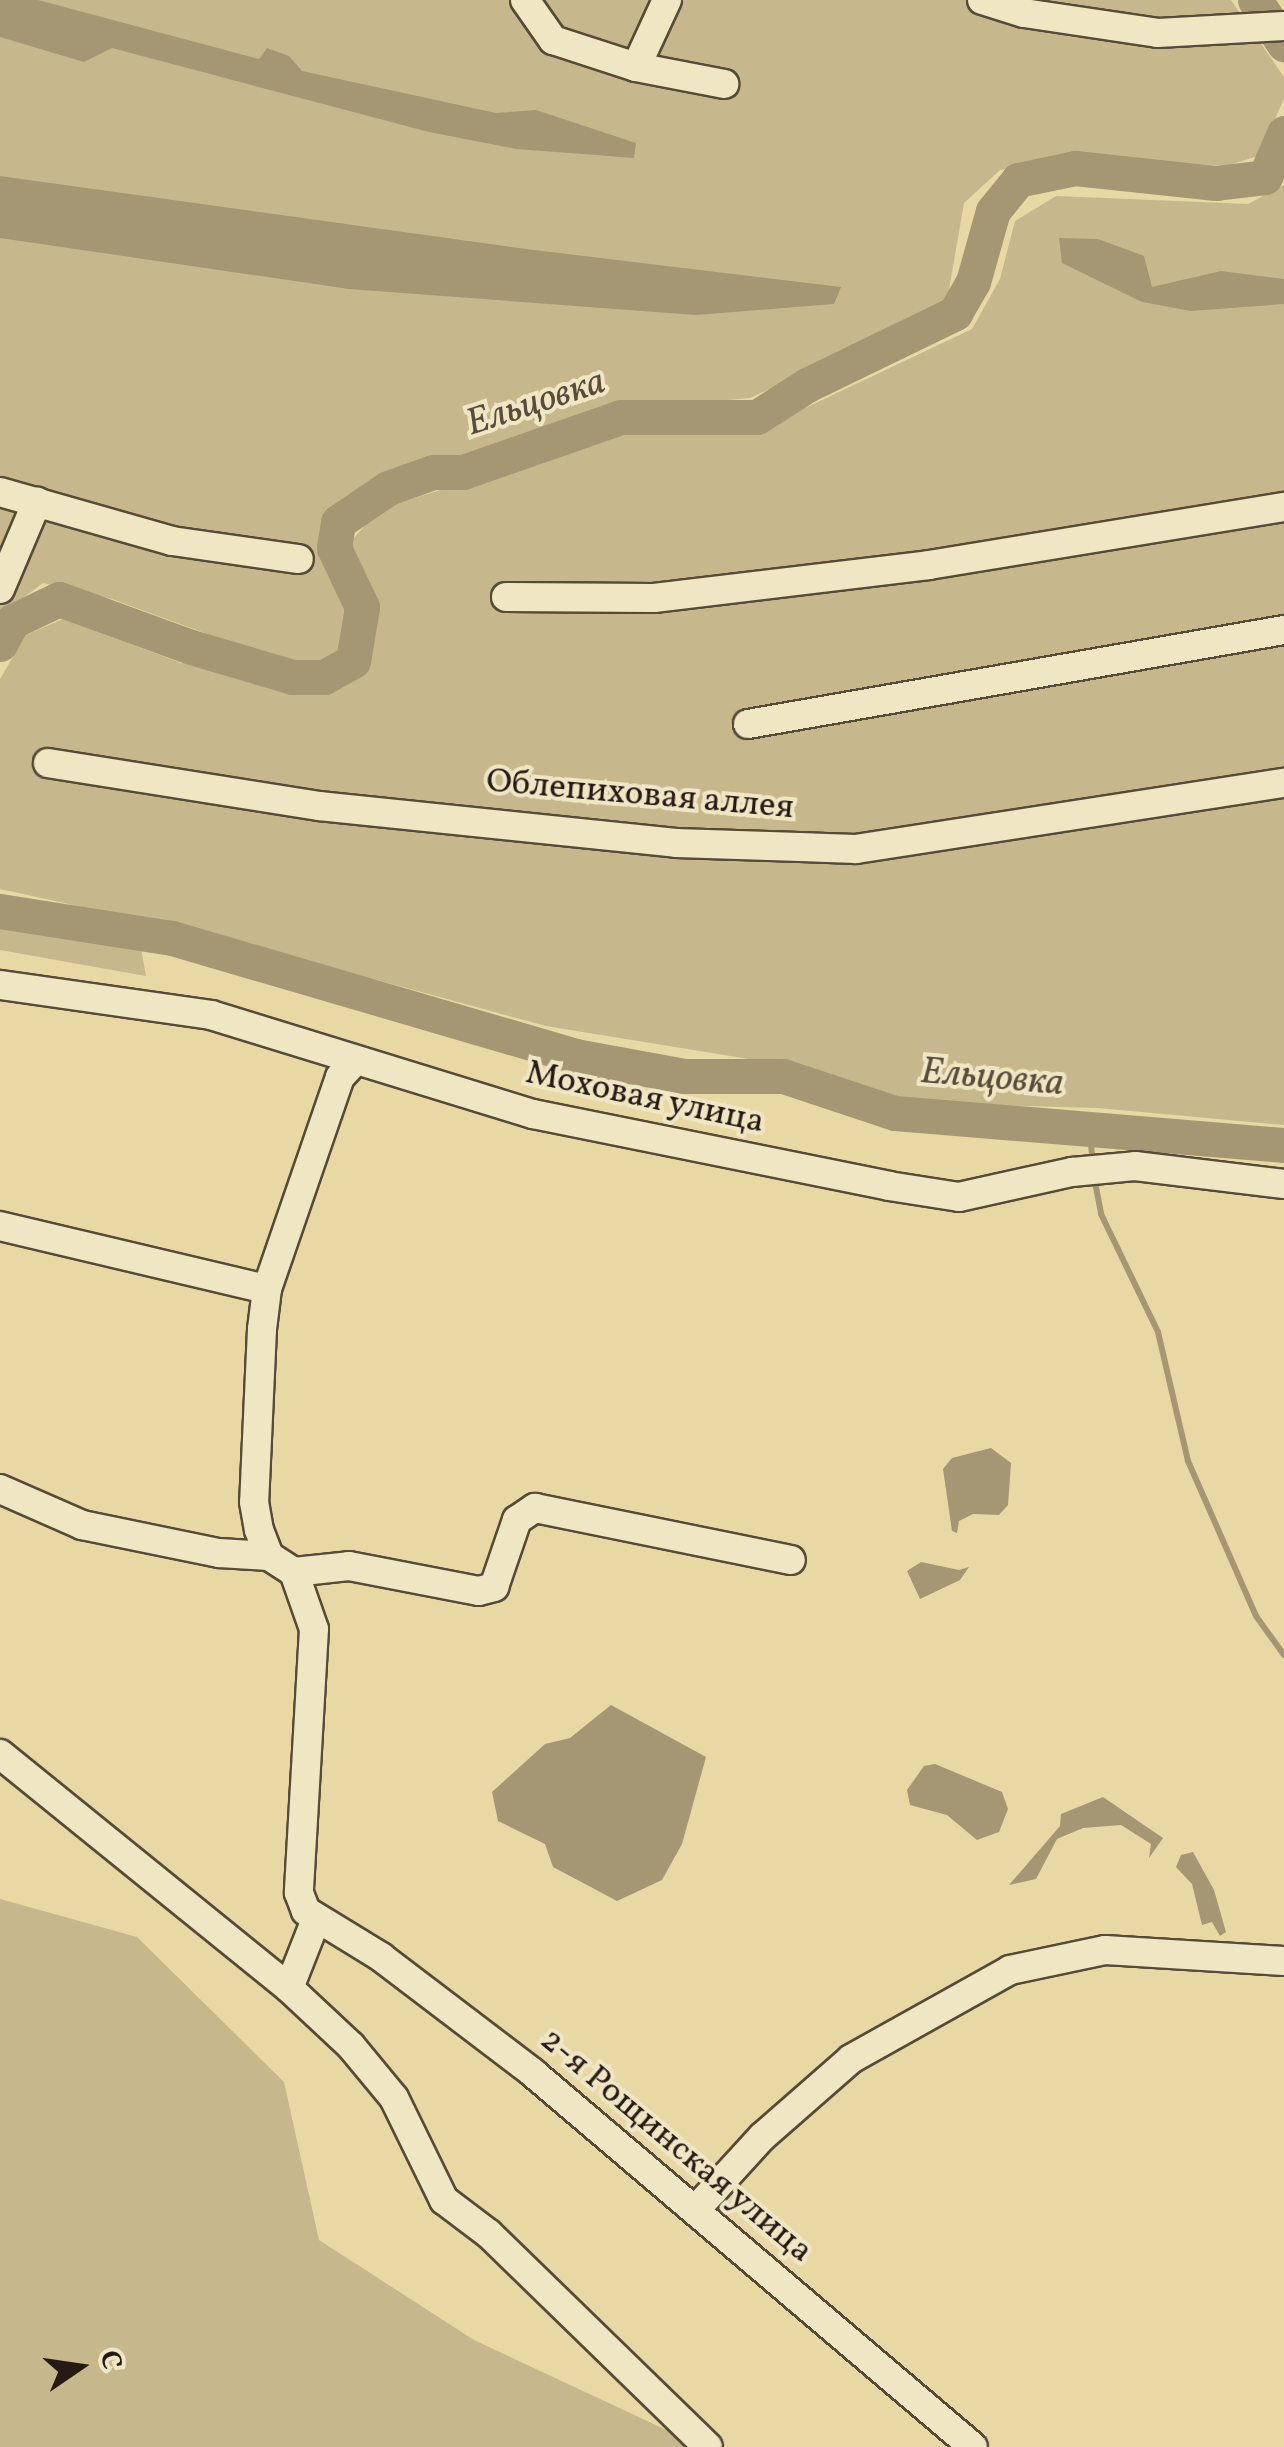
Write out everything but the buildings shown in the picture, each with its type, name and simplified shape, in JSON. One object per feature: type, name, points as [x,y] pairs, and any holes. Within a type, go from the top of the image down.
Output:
[{"type":"street","points":[[525,0],[553,40],[636,66],[724,84]]},
{"type":"street","points":[[636,66],[667,0]]},
{"type":"street","points":[[982,0],[1100,27],[1158,34],[1282,25]]},
{"type":"street","points":[[0,492],[172,541],[300,560]]},
{"type":"street","points":[[0,590],[38,502]]},
{"type":"street","points":[[506,597],[654,598],[928,565],[1284,507]]},
{"type":"street","points":[[748,724],[1284,630]]},
{"type":"street","name":"Облепиховая аллея","points":[[48,763],[319,806],[676,843],[856,849],[1284,783]]},
{"type":"street","name":"Моховая улица","points":[[0,984],[211,1014],[355,1060],[611,1133],[959,1197],[1072,1172],[1135,1166],[1284,1184]]},
{"type":"street","points":[[270,1556],[254,1502],[268,1289],[340,1077],[355,1060]]},
{"type":"street","points":[[0,1226],[268,1289]]},
{"type":"street","points":[[0,1489],[82,1525],[218,1554],[270,1556],[294,1572],[314,1629],[298,1892],[315,1922],[290,1988]]},
{"type":"street","points":[[294,1572],[349,1566],[479,1591],[494,1587],[517,1520],[535,1508],[791,1560]]},
{"type":"street","points":[[0,1754],[290,1988],[394,2098],[444,2200],[489,2234],[708,2447]]},
{"type":"street","name":"2-я Рощинская улица","points":[[315,1922],[381,1958],[698,2207],[973,2447]]},
{"type":"street","points":[[698,2207],[762,2137],[852,2059],[1010,1970],[1105,1950],[1284,1961]]},
{"type":"shaded area","points":[[0,0],[1231,0],[1284,77],[1284,99],[1258,156],[1226,166],[1084,159],[1000,170],[964,203],[946,307],[750,398],[623,409],[368,489],[324,525],[320,549],[349,609],[341,655],[322,668],[294,666],[112,599],[43,583],[0,615]]},
{"type":"shaded area","points":[[0,0],[38,0],[259,59],[267,48],[289,56],[302,71],[496,113],[536,110],[636,143],[634,158],[517,149],[429,132],[112,48],[84,62],[0,37]]},
{"type":"shaded area","points":[[0,176],[526,249],[841,287],[834,304],[696,315],[349,289],[0,238]]},
{"type":"shaded area","points":[[1284,185],[1284,1125],[1098,1108],[908,1103],[798,1067],[546,1026],[216,936],[0,889],[0,679],[26,635],[63,619],[181,663],[326,694],[368,663],[377,601],[348,545],[379,509],[631,431],[759,430],[972,329],[1000,279],[1015,221],[1056,196],[1248,204]]},
{"type":"shaded area","points":[[1059,238],[1098,239],[1144,256],[1152,287],[1221,271],[1284,279],[1284,304],[1191,311],[1142,302],[1062,263]]},
{"type":"shaded area","points":[[0,901],[18,915],[141,949],[146,976],[0,950]]},
{"type":"shaded area","points":[[991,1448],[1011,1463],[1008,1505],[999,1515],[973,1514],[959,1521],[957,1533],[952,1531],[943,1469],[952,1458]]},
{"type":"shaded area","points":[[921,1562],[959,1570],[969,1567],[960,1580],[920,1599],[907,1571]]},
{"type":"shaded area","points":[[611,1705],[706,1757],[682,1844],[662,1880],[617,1901],[553,1867],[545,1844],[498,1821],[492,1792],[545,1744],[570,1738]]},
{"type":"shaded area","points":[[935,1764],[1002,1792],[1008,1809],[999,1832],[977,1840],[947,1815],[910,1805],[907,1790],[924,1766]]},
{"type":"shaded area","points":[[1103,1797],[1163,1838],[1149,1858],[1151,1844],[1121,1825],[1083,1828],[1057,1839],[1036,1879],[1009,1885],[1060,1826],[1061,1814]]},
{"type":"shaded area","points":[[1193,1852],[1214,1890],[1226,1932],[1220,1936],[1212,1922],[1202,1925],[1192,1884],[1176,1867],[1181,1855]]},
{"type":"shaded area","points":[[0,1899],[137,1937],[284,2082],[319,2240],[474,2340],[703,2447],[0,2447]]},
{"type":"waterway","name":"Ельцовка","points":[[1255,0],[1284,44]]},
{"type":"waterway","name":"Ельцовка","points":[[0,644],[13,621],[59,599],[191,647],[292,677],[324,677],[353,661],[362,607],[334,548],[338,522],[388,488],[433,472],[463,472],[621,417],[757,417],[807,385],[955,313],[973,282],[993,211],[1018,180],[1075,168],[1216,183],[1265,177],[1284,133]]},
{"type":"waterway","name":"Ельцовка","points":[[0,911],[172,938],[575,1056],[684,1076],[783,1076],[895,1113],[1284,1145]]},
{"type":"waterway","points":[[1089,1126],[1093,1164]]},
{"type":"waterway","points":[[1094,1177],[1101,1214],[1158,1332],[1188,1461],[1256,1616],[1284,1655]]}]
